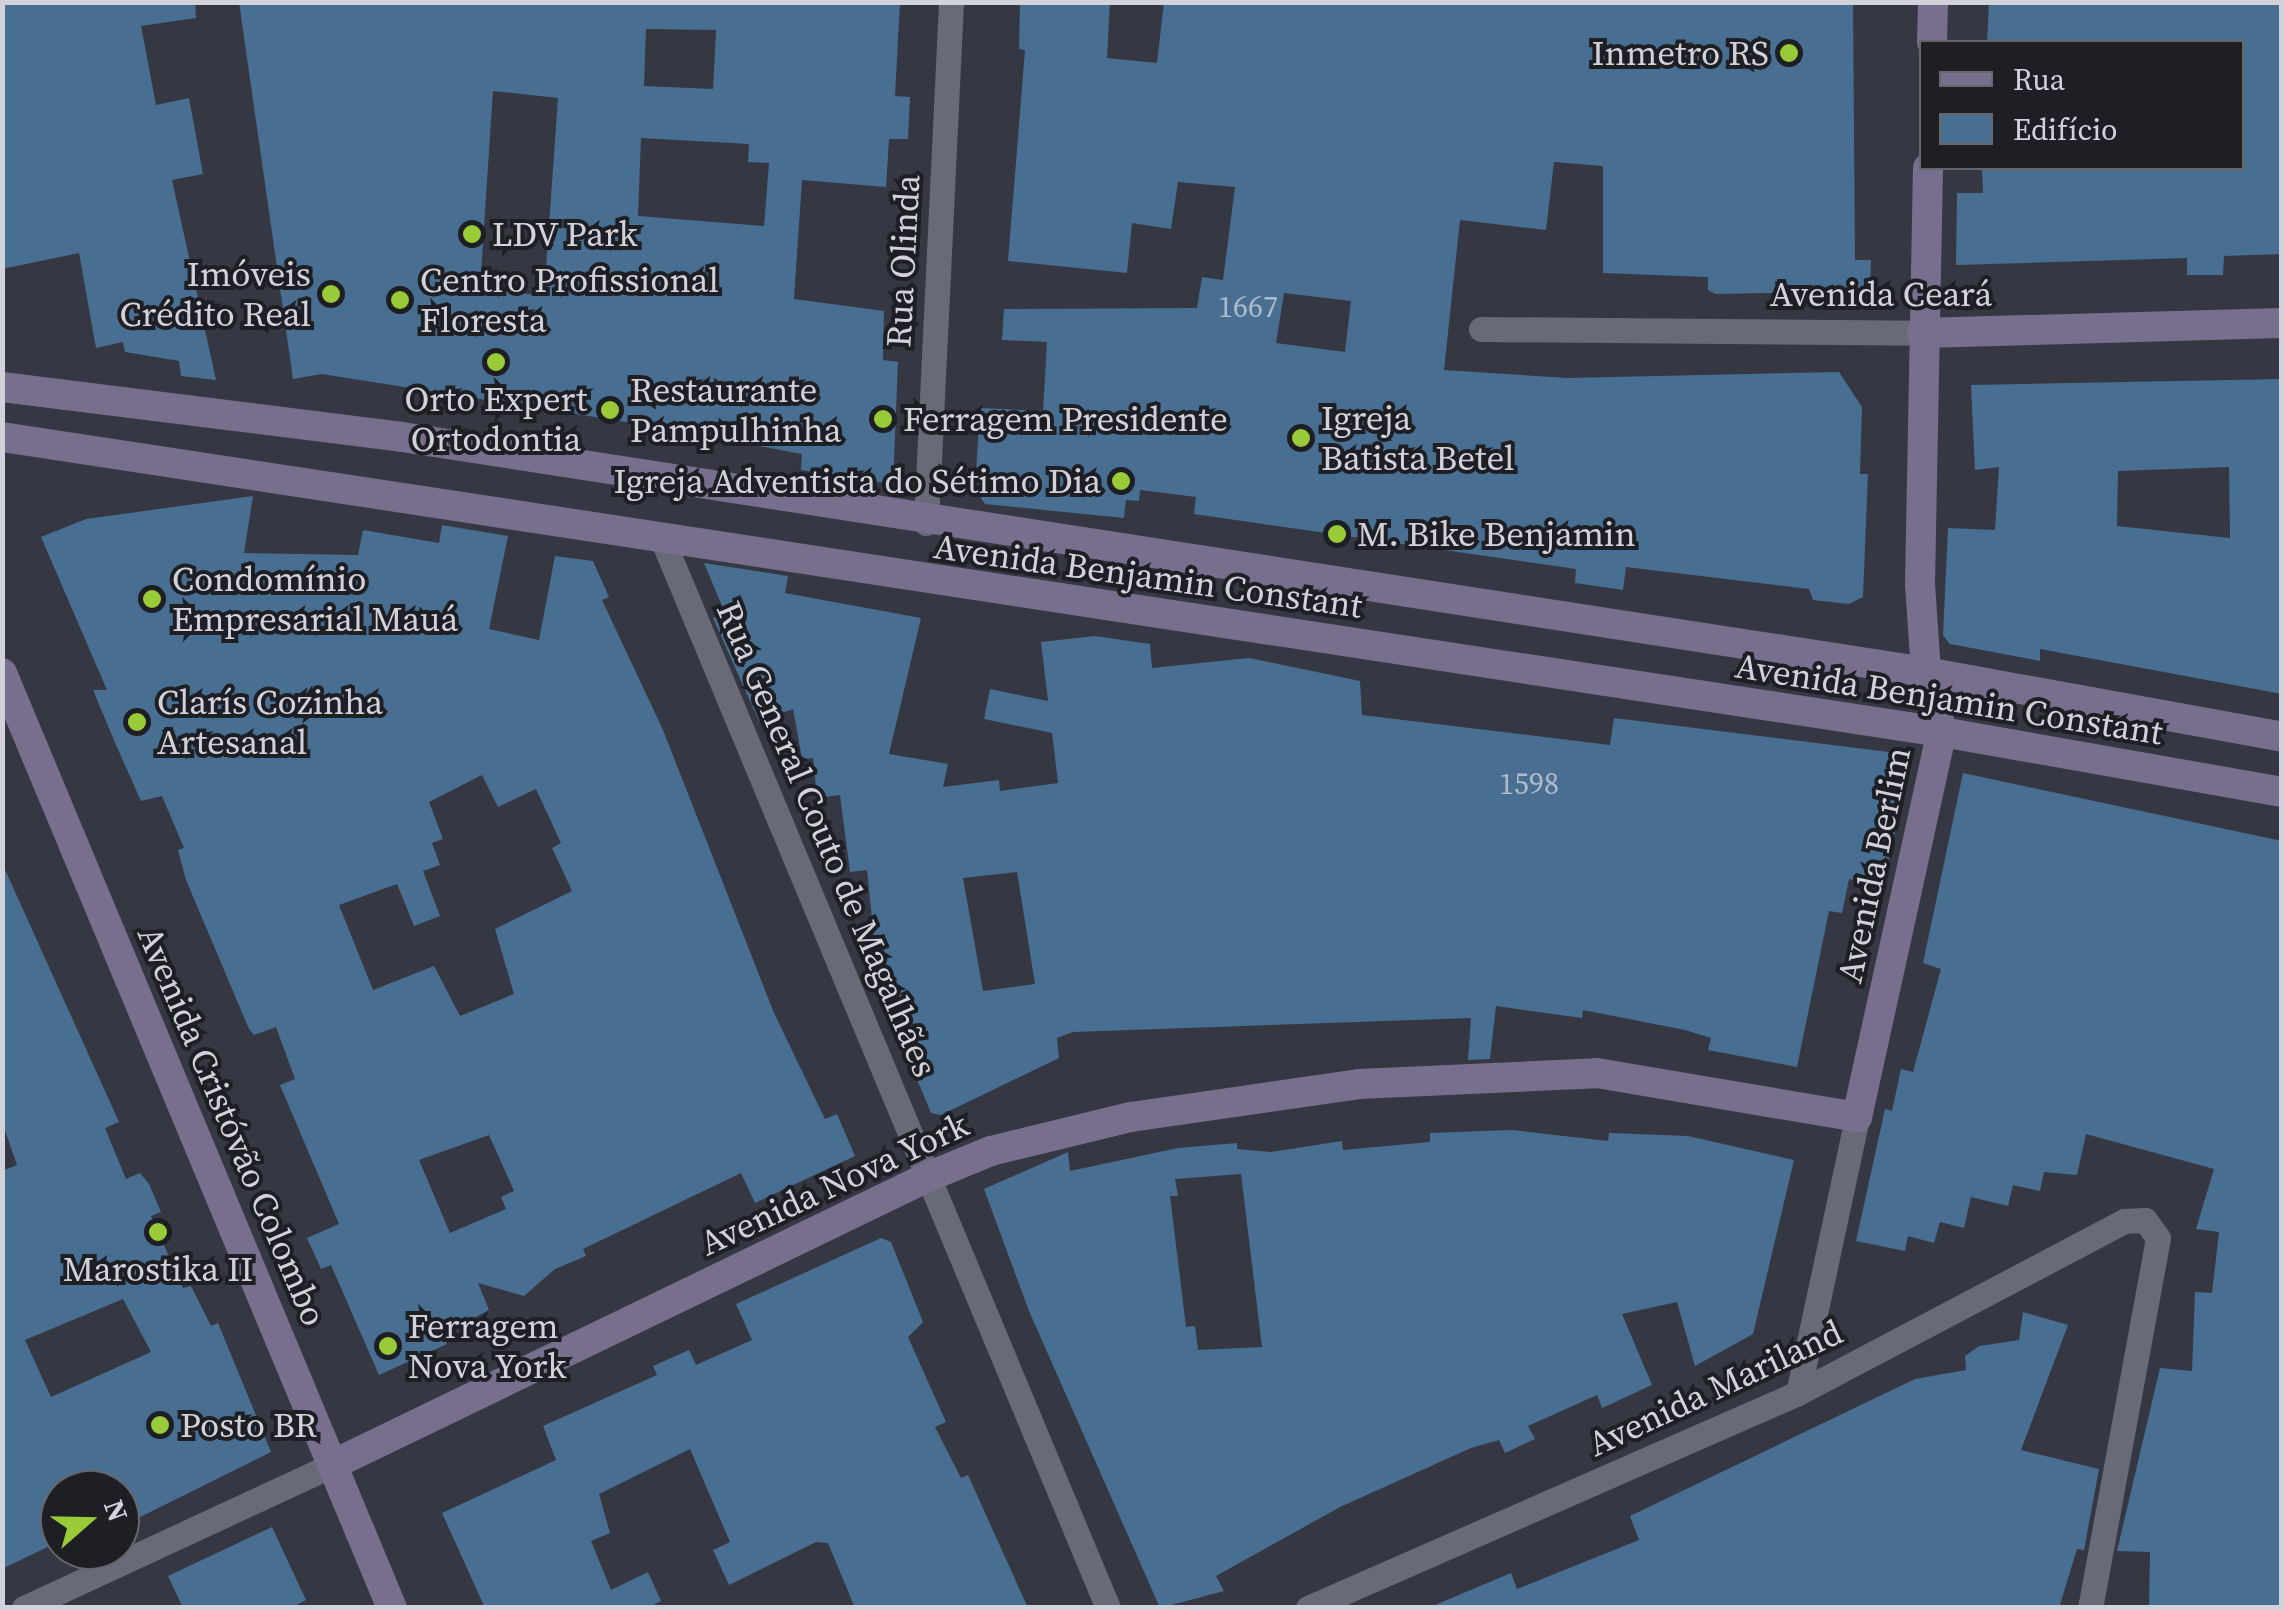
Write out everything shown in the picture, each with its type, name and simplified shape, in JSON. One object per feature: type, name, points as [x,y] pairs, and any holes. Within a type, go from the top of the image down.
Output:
[{"type":"main road","points":[[1932,40],[1933,2]]},
{"type":"main road","name":"Avenida Berlim","points":[[1857,1116],[1942,732],[1926,672],[1922,333],[1928,170]]},
{"type":"main road","name":"Avenida Ceará","points":[[1922,333],[2282,324]]},
{"type":"main road","name":"Avenida Benjamin Constant","points":[[2,386],[402,437],[926,523],[1926,672],[2282,738]]},
{"type":"main road","name":"Avenida Benjamin Constant","points":[[2,437],[664,541],[1942,732],[2282,792]]},
{"type":"main road","name":"Avenida Cristóvão Colombo","points":[[2,674],[392,1608]]},
{"type":"main road","name":"Avenida Nova York","points":[[332,1465],[930,1176],[990,1151],[1131,1117],[1360,1084],[1597,1073],[1857,1116]]},
{"type":"street","name":"Rua Olinda","points":[[926,523],[951,2]]},
{"type":"street","name":"Avenida Ceará","points":[[1481,329],[1922,333]]},
{"type":"street","name":"Rua General Couto de Magalhães","points":[[664,541],[1108,1608]]},
{"type":"street","name":"Avenida Berlim","points":[[1798,1393],[1857,1116]]},
{"type":"street","name":"Avenida Mariland","points":[[1308,1608],[1798,1393],[2124,1222],[2144,1220],[2158,1238],[2090,1608]]},
{"type":"street","name":"Avenida Nova York","points":[[24,1608],[332,1465]]},
{"type":"building","points":[[2,2],[195,2],[196,18],[141,26],[156,105],[189,98],[203,174],[172,180],[216,380],[181,376],[179,361],[125,352],[123,342],[96,348],[79,253],[2,269]]},
{"type":"building","points":[[239,2],[900,2],[895,96],[910,97],[908,139],[889,139],[886,187],[802,180],[794,299],[884,311],[883,360],[898,362],[893,484],[801,470],[802,454],[645,425],[322,374],[293,379]],"holes":[[[646,29],[716,30],[713,89],[644,86]],[[493,91],[558,98],[544,296],[480,288]],[[641,138],[749,144],[748,162],[769,163],[764,226],[638,216]]]},
{"type":"building","points":[[1020,2],[1110,2],[1107,58],[1157,63],[1164,2],[1853,2],[1855,260],[1871,260],[1870,291],[1716,294],[1708,290],[1708,277],[1603,273],[1603,166],[1554,162],[1546,230],[1460,220],[1444,370],[1568,378],[1839,372],[1862,407],[1860,474],[1868,474],[1863,597],[1849,604],[1813,600],[1809,589],[1626,567],[1623,590],[1575,583],[1576,569],[1194,514],[1196,497],[1140,490],[1139,501],[1126,500],[1124,518],[985,504],[975,489],[980,408],[1043,411],[1047,342],[1002,340],[1004,309],[1197,308],[1202,277],[1223,280],[1235,187],[1178,182],[1171,229],[1132,223],[1127,273],[1008,261],[1025,50],[1019,49]],"holes":[[[1284,293],[1351,301],[1345,352],[1276,343]]]},
{"type":"building","points":[[1989,2],[2282,2],[2282,254],[2224,256],[2223,275],[2187,275],[2187,258],[1956,265],[1957,193],[1983,193],[1982,170],[2244,170],[2244,40],[1987,40]]},
{"type":"building","points":[[2282,379],[2282,694],[2040,649],[2040,661],[1950,644],[1943,635],[1948,528],[1995,530],[1999,467],[1975,470],[1971,385]],"holes":[[[2229,467],[2230,538],[2117,526],[2118,471]]]},
{"type":"building","points":[[253,496],[244,553],[358,555],[363,530],[439,543],[442,525],[508,536],[489,629],[539,640],[555,556],[593,561],[609,597],[602,600],[663,730],[774,1013],[825,1119],[837,1114],[855,1156],[755,1203],[741,1173],[583,1249],[586,1256],[555,1269],[524,1296],[478,1283],[489,1310],[442,1335],[447,1344],[379,1375],[331,1265],[321,1269],[307,1238],[339,1224],[280,1085],[295,1079],[276,1027],[254,1035],[249,1029],[186,880],[178,850],[184,848],[162,796],[141,801],[93,690],[107,690],[41,537],[86,519]],"holes":[[[482,775],[498,807],[536,789],[561,843],[552,848],[572,891],[495,929],[514,994],[460,1016],[434,966],[373,990],[339,905],[397,884],[414,926],[440,916],[423,871],[440,865],[432,843],[443,839],[429,802]],[[489,1135],[514,1191],[501,1197],[506,1209],[450,1233],[419,1160]]]},
{"type":"building","points":[[704,563],[788,576],[785,593],[921,618],[889,754],[948,764],[943,787],[999,780],[1000,791],[1058,783],[1052,733],[984,719],[990,689],[1048,701],[1041,642],[1095,636],[1150,644],[1152,668],[1249,658],[1360,681],[1362,715],[1610,745],[1614,718],[1913,755],[1882,888],[1849,879],[1842,913],[1829,911],[1797,1067],[1708,1050],[1711,1038],[1685,1030],[1583,1010],[1582,1018],[1496,1006],[1490,1059],[1468,1060],[1471,1018],[1073,1032],[1057,1038],[1059,1058],[941,1115],[931,1113],[859,939],[874,937],[867,870],[850,872],[840,795],[817,798],[813,758],[802,759],[793,709],[759,721],[713,618],[725,613]],"holes":[[[1017,872],[1035,984],[983,991],[963,878]]]},
{"type":"building","points":[[1963,773],[2282,841],[2282,1608],[2149,1608],[2150,1552],[2117,1551],[2160,1368],[2192,1371],[2195,1292],[2212,1293],[2219,1232],[2196,1229],[2214,1169],[2086,1134],[2077,1175],[2044,1172],[2040,1191],[2013,1185],[2008,1206],[1971,1197],[1964,1228],[1940,1222],[1934,1243],[1908,1236],[1905,1251],[1856,1241],[1885,1109],[1892,1111],[1901,1069],[1913,1072],[1941,969],[1923,963]]},
{"type":"building","points":[[2,863],[119,1122],[105,1128],[126,1179],[140,1173],[149,1184],[161,1212],[151,1216],[183,1288],[191,1286],[211,1326],[218,1323],[271,1452],[140,1517],[140,1470],[40,1470],[40,1551],[2,1569],[2,1171],[17,1165],[2,1122]],"holes":[[[123,1299],[151,1352],[51,1397],[25,1340]]]},
{"type":"building","points":[[1512,1130],[1608,1141],[1609,1133],[1688,1136],[1794,1160],[1753,1334],[1695,1366],[1677,1302],[1622,1314],[1652,1385],[1602,1408],[1597,1395],[1528,1426],[1535,1439],[1505,1453],[1499,1440],[1471,1448],[1340,1507],[1216,1576],[1224,1591],[1160,1608],[1029,1311],[984,1189],[1068,1152],[1070,1171],[1178,1148],[1237,1143],[1237,1149],[1271,1152],[1342,1141],[1343,1150],[1430,1142],[1430,1133]],"holes":[[[1241,1174],[1262,1347],[1198,1350],[1195,1326],[1186,1327],[1170,1196],[1178,1196],[1175,1179]]]},
{"type":"building","points":[[881,1238],[891,1242],[923,1322],[908,1337],[946,1422],[935,1427],[961,1478],[968,1475],[1028,1608],[855,1608],[828,1543],[816,1542],[729,1585],[713,1550],[730,1542],[690,1449],[599,1494],[610,1533],[591,1541],[611,1590],[648,1572],[661,1601],[647,1608],[485,1608],[442,1513],[556,1460],[543,1426],[657,1375],[653,1366],[689,1350],[696,1365],[752,1340],[736,1304]]},
{"type":"building","points":[[2023,1312],[2068,1325],[2021,1450],[2099,1469],[2084,1550],[2077,1549],[2059,1608],[1428,1608],[1511,1573],[1517,1589],[1639,1540],[1630,1516],[1915,1379],[1966,1370],[1965,1356],[1979,1346],[2019,1340]]},
{"type":"building","points":[[272,1527],[306,1600],[291,1608],[183,1608],[168,1576]]},
{"type":"place","name":"Inmetro RS","points":[[1789,53]]},
{"type":"place","name":"LDV Park","points":[[472,234]]},
{"type":"place","name":"Imóveis Crédito Real","points":[[331,294]]},
{"type":"place","name":"Centro Profissional Floresta","points":[[400,300]]},
{"type":"place","name":"Orto Expert Ortodontia","points":[[496,362]]},
{"type":"place","name":"Restaurante Pampulhinha","points":[[610,410]]},
{"type":"place","name":"Ferragem Presidente","points":[[883,419]]},
{"type":"place","name":"Igreja Batista Betel","points":[[1301,438]]},
{"type":"place","name":"Igreja Adventista do Sétimo Dia","points":[[1121,481]]},
{"type":"place","name":"M. Bike Benjamin","points":[[1337,534]]},
{"type":"place","name":"Condomínio Empresarial Mauá","points":[[152,599]]},
{"type":"place","name":"Clarís Cozinha Artesanal","points":[[137,722]]},
{"type":"place","name":"Marostika II","points":[[158,1232]]},
{"type":"place","name":"Ferragem Nova York","points":[[388,1346]]},
{"type":"place","name":"Posto BR","points":[[160,1425]]}]
